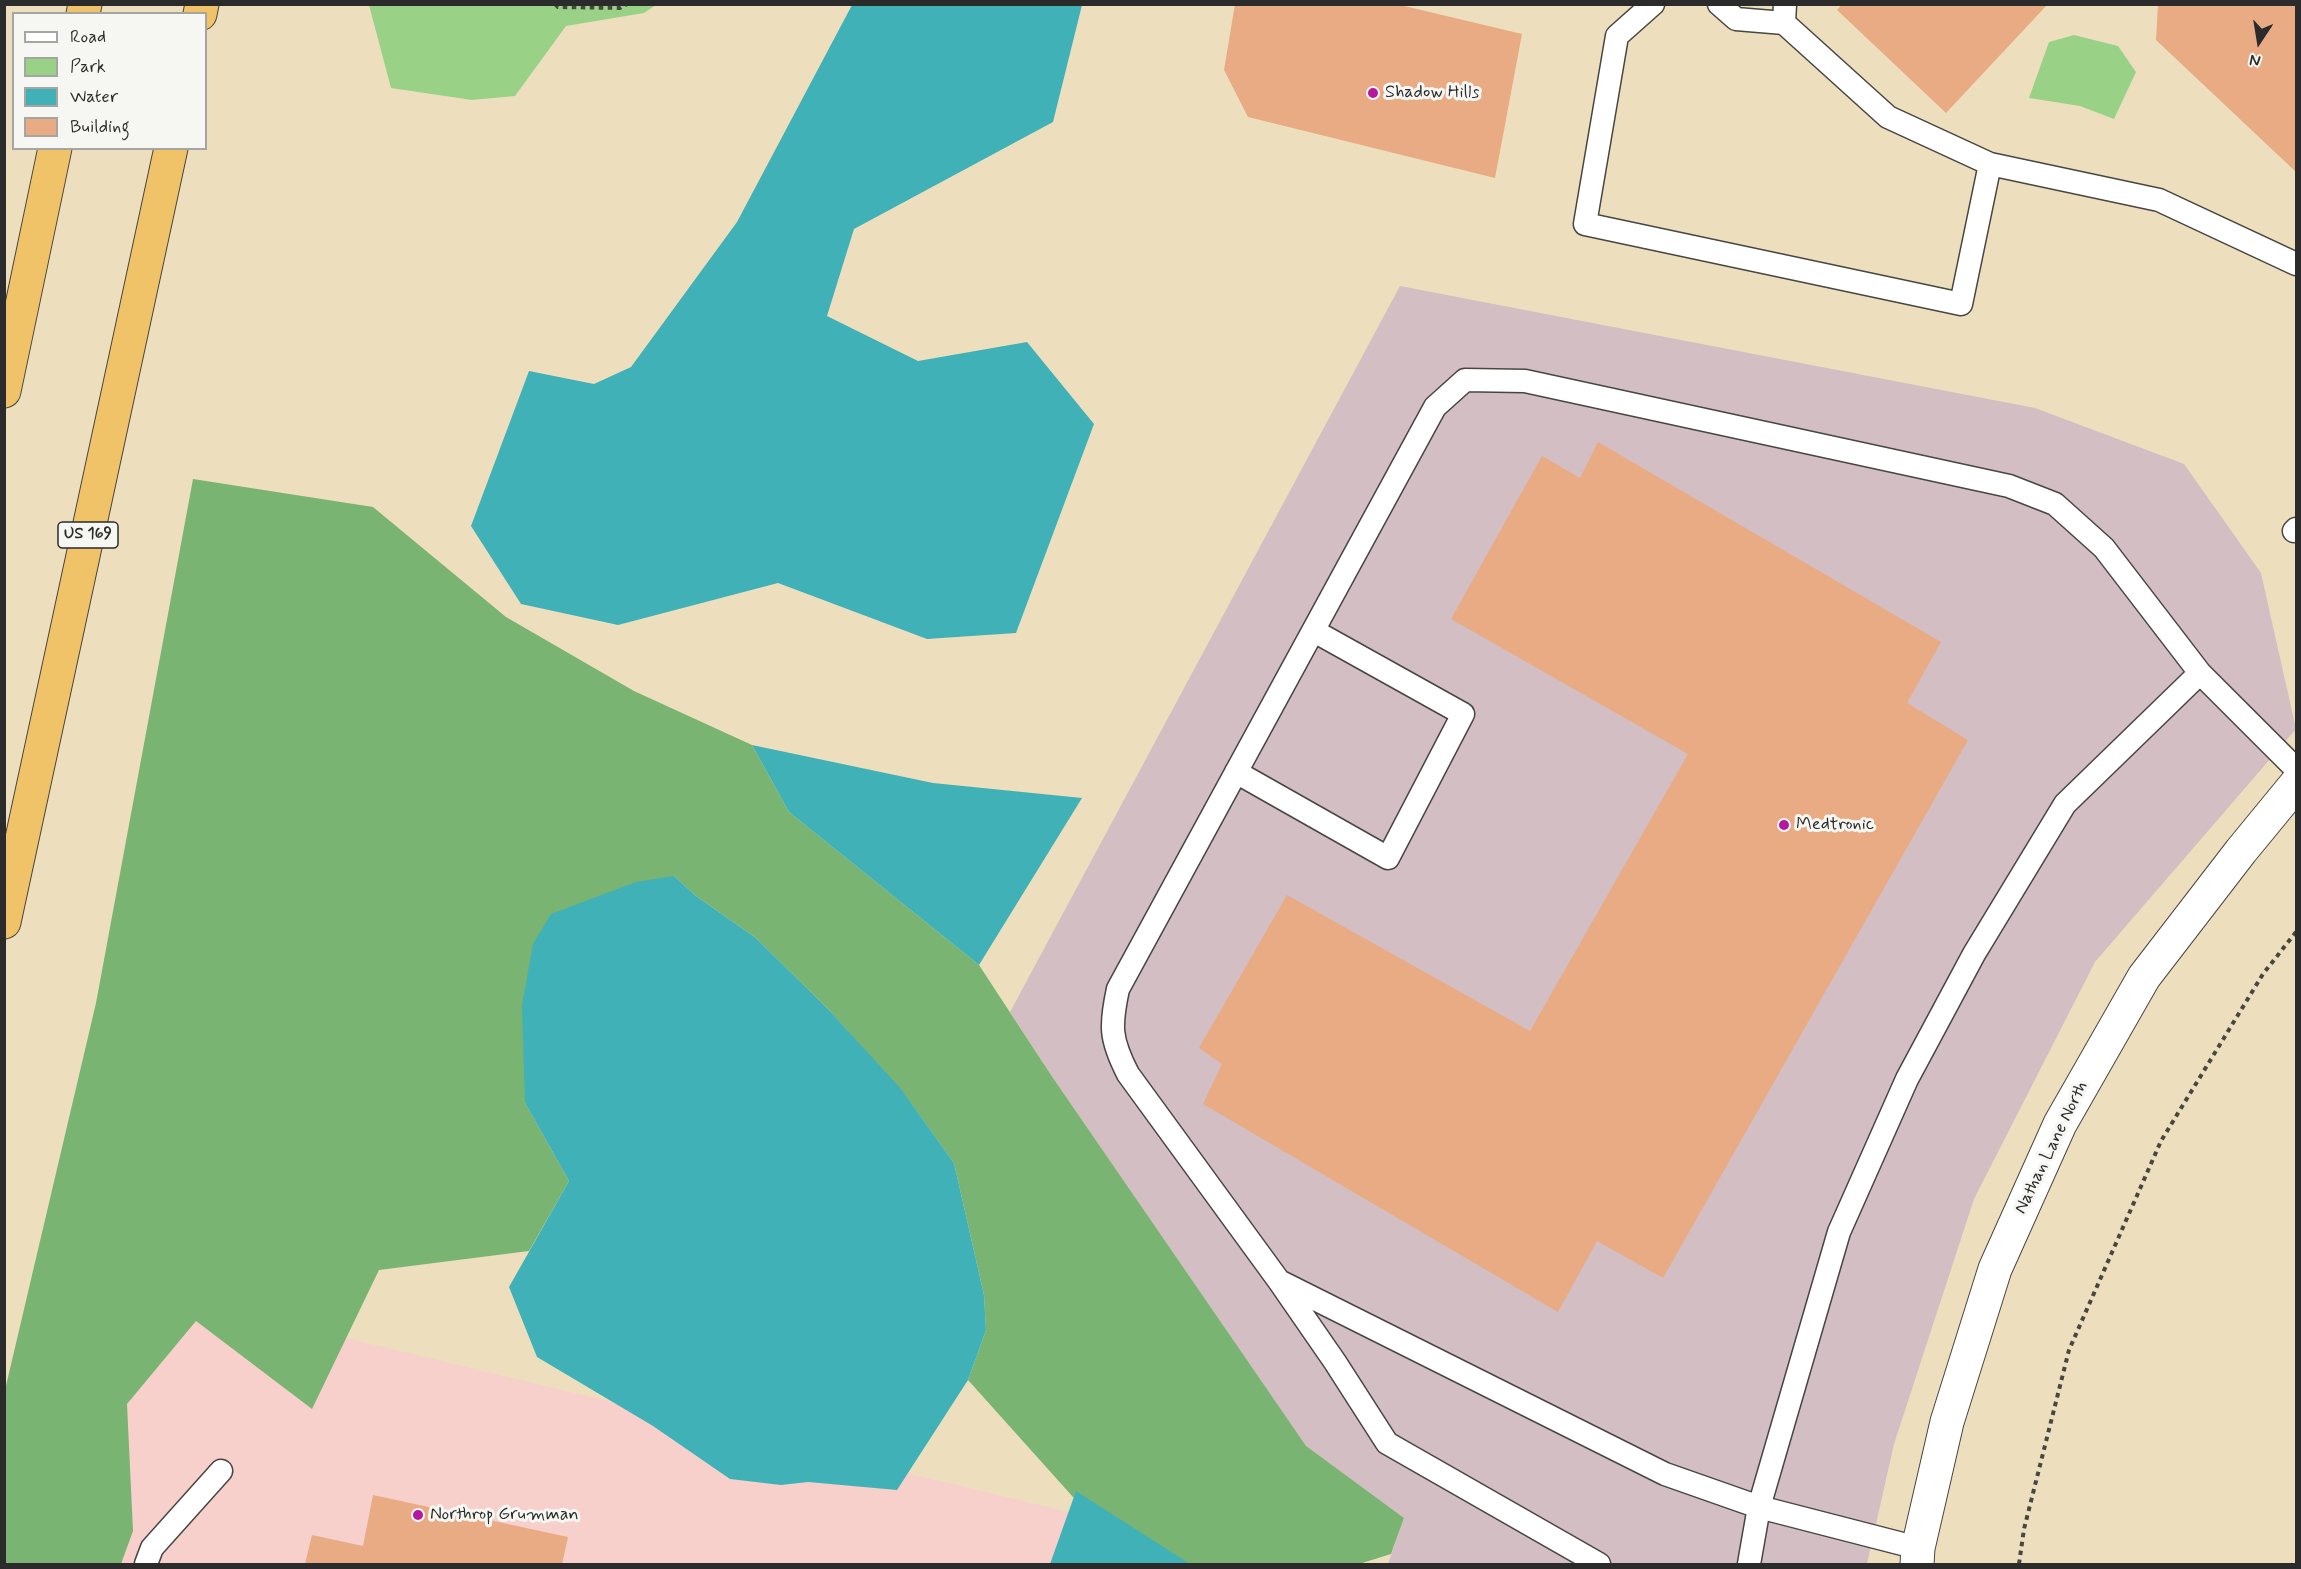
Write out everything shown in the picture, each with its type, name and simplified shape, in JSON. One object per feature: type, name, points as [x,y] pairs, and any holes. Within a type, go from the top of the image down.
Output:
[{"type":"highway","points":[[4,391],[55,150]]},
{"type":"highway","name":"US 169","points":[[4,922],[171,150]]},
{"type":"street","name":"Nathan Lane North","points":[[1918,1556],[1947,1422],[1995,1269],[2060,1124],[2144,977],[2241,850],[2296,784]]},
{"type":"lane","points":[[1653,4],[1617,36],[1585,224],[1961,304],[1990,164]]},
{"type":"lane","points":[[1719,4],[1736,19],[1784,14],[1888,117],[1990,164],[2159,200],[2296,264]]},
{"type":"lane","points":[[1599,1564],[1387,1443],[1279,1281],[1128,1074],[1116,1050],[1111,1020],[1118,989],[1436,407],[1465,380],[1525,381],[2009,486],[2055,504],[2104,548],[2200,673],[2296,769]]},
{"type":"lane","points":[[1236,772],[1388,858],[1463,714],[1314,631]]},
{"type":"lane","points":[[1749,1564],[1759,1507],[1839,1232],[1907,1078],[1974,954],[2065,804],[2200,673]]},
{"type":"lane","points":[[1279,1281],[1665,1474],[1759,1507],[1918,1556]]},
{"type":"lane","points":[[146,1564],[152,1548],[221,1471]]},
{"type":"path","points":[[555,4],[558,7],[620,8],[627,4]]},
{"type":"path","points":[[2019,1564],[2024,1529],[2073,1340],[2161,1141],[2264,974],[2296,932]]},
{"type":"shaded area","points":[[1400,286],[2035,408],[2184,464],[2261,573],[2296,729],[2095,962],[1974,1199],[1894,1444],[1867,1564],[1388,1564],[1404,1518],[1306,1447],[1010,1012]]},
{"type":"shaded area","name":"Northrop Grumman","points":[[35,1263],[1285,1564],[5,1564]]},
{"type":"green space","points":[[369,4],[656,5],[644,13],[566,26],[515,96],[472,100],[391,88]]},
{"type":"green space","points":[[2074,35],[2118,46],[2136,72],[2114,119],[2080,106],[2029,98],[2049,42]]},
{"type":"green space","points":[[193,479],[373,507],[506,617],[634,691],[752,745],[789,812],[979,965],[1051,1075],[1306,1446],[1404,1518],[1391,1554],[1359,1564],[1187,1564],[1073,1497],[968,1380],[986,1330],[984,1295],[954,1163],[905,1095],[828,1009],[756,938],[696,896],[674,876],[525,1103],[569,1181],[529,1251],[379,1270],[312,1409],[196,1321],[127,1404],[133,1531],[121,1564],[5,1564],[5,1390],[96,1003]]},
{"type":"water","points":[[852,5],[1082,5],[1053,122],[854,229],[827,316],[918,361],[1027,342],[1094,424],[1016,633],[927,639],[778,583],[618,625],[521,604],[471,526],[529,371],[594,384],[631,367],[737,222]]},
{"type":"water","points":[[752,745],[933,783],[1082,798],[979,965],[789,812]]},
{"type":"water","points":[[674,876],[696,896],[756,938],[828,1009],[901,1089],[954,1163],[984,1295],[986,1330],[968,1380],[897,1490],[808,1482],[781,1485],[730,1479],[653,1426],[537,1357],[509,1287],[569,1181],[525,1103],[522,1005],[533,944],[551,914],[636,882]]},
{"type":"water","points":[[1076,1491],[1190,1564],[1050,1564]]},
{"type":"building","name":"Shadow Hills","points":[[1235,4],[1396,4],[1522,34],[1495,178],[1248,117],[1224,70]]},
{"type":"building","points":[[1842,4],[2048,4],[1946,113],[1837,10]]},
{"type":"building","points":[[2158,4],[2296,4],[2296,172],[2156,40]]},
{"type":"building","name":"Medtronic","points":[[1598,442],[1941,642],[1907,703],[1968,740],[1663,1278],[1597,1241],[1558,1312],[1203,1104],[1222,1064],[1199,1048],[1287,895],[1530,1031],[1688,754],[1451,619],[1542,456],[1580,478]]},
{"type":"building","name":"Northrop Grumman","points":[[373,1495],[568,1537],[562,1564],[305,1564],[312,1535],[363,1546]]},
{"type":"place","name":"Shadow Hills","points":[[1373,93]]},
{"type":"place","name":"Medtronic","points":[[1784,825]]},
{"type":"place","name":"Northrop Grumman","points":[[418,1515]]}]
